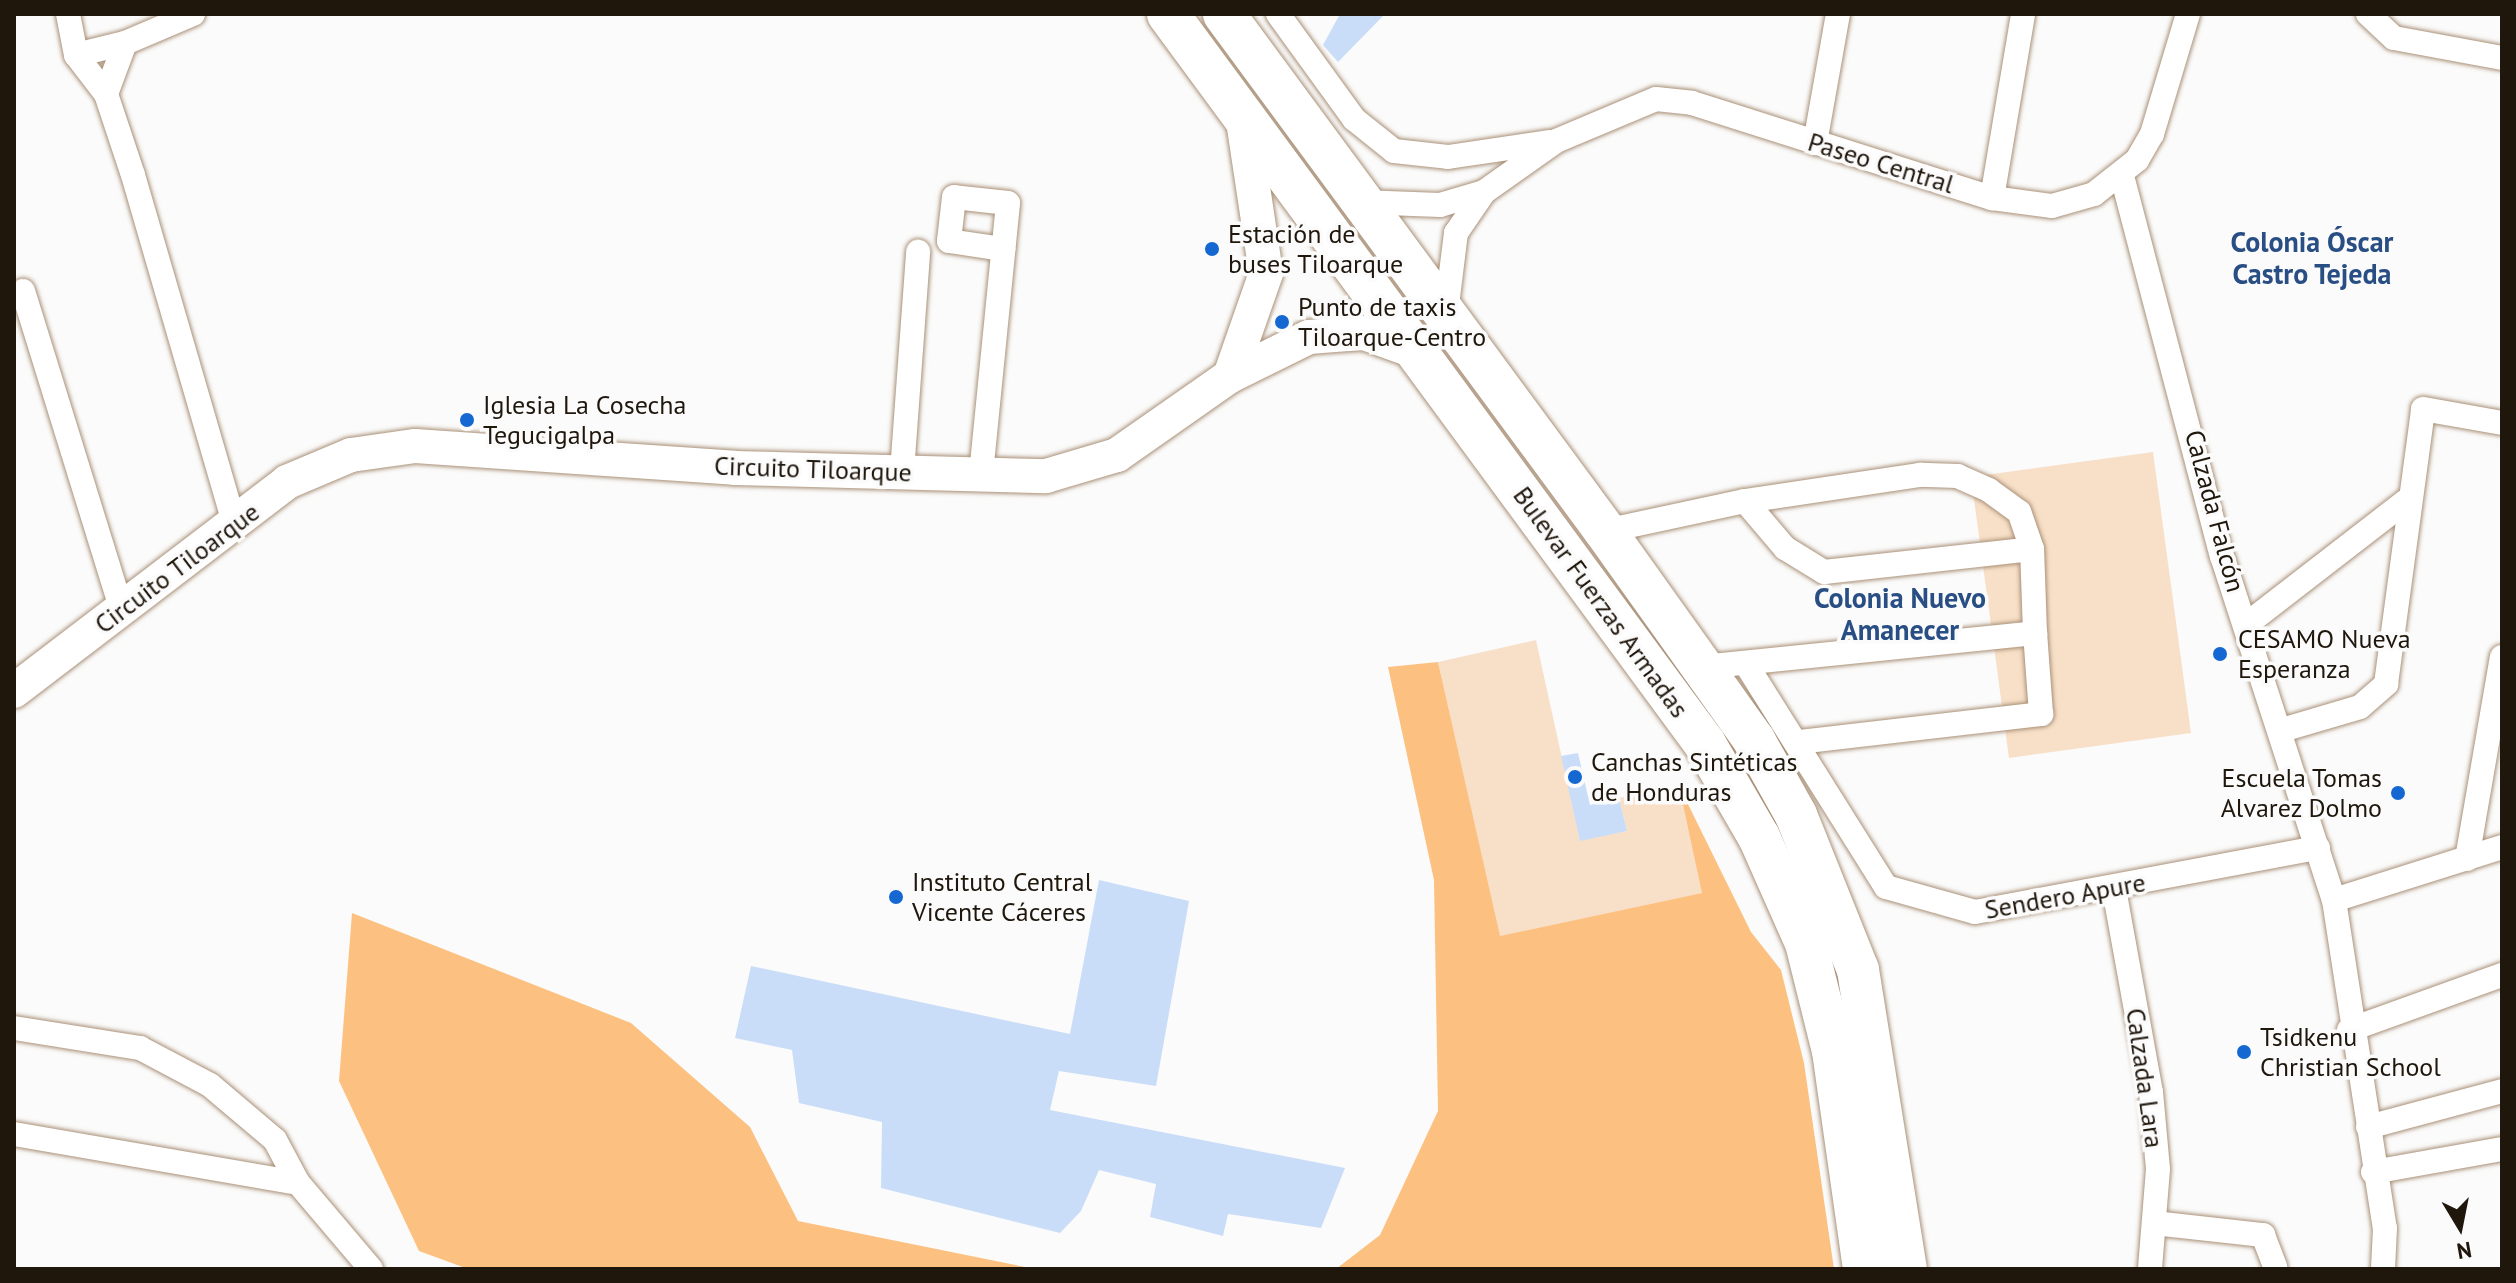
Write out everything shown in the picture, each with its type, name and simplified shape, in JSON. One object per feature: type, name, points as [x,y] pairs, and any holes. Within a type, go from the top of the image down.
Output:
[{"type":"highway","name":"Bulevar Fuerzas Armadas","points":[[1168,14],[1705,744],[1759,837],[1806,943],[1833,1051],[1864,1269]]},
{"type":"highway","name":"Bulevar Fuerzas Armadas","points":[[1224,14],[1356,202],[1446,313],[1605,531],[1702,667],[1789,803],[1846,925],[1875,1048],[1906,1269]]},
{"type":"street","points":[[68,14],[76,55],[106,94],[235,526]]},
{"type":"street","points":[[76,55],[125,43],[193,14]]},
{"type":"street","points":[[1278,14],[1354,119],[1394,151],[1448,157],[1556,141]]},
{"type":"street","points":[[1815,143],[1838,14]]},
{"type":"street","points":[[1992,198],[2023,14]]},
{"type":"street","name":"Paseo Central","points":[[1356,202],[1440,205],[1484,192],[1556,141],[1656,99],[1692,103],[1992,198],[2052,206],[2094,194],[2122,176],[2152,134],[2188,14]]},
{"type":"street","points":[[2368,14],[2394,38],[2502,58]]},
{"type":"street","points":[[106,94],[125,43]]},
{"type":"street","points":[[1230,376],[1266,273],[1259,193],[1242,112]]},
{"type":"street","name":"Calzada Falcón","points":[[2122,176],[2222,556],[2282,730],[2334,900],[2349,1030],[2385,1228],[2383,1269]]},
{"type":"street","name":"Paseo Central","points":[[1446,313],[1456,233],[1484,192]]},
{"type":"street","points":[[981,474],[1003,249]]},
{"type":"street","points":[[902,472],[918,252]]},
{"type":"street","points":[[23,291],[122,611]]},
{"type":"street","name":"Circuito Tiloarque","points":[[14,691],[235,526],[287,482],[351,455],[415,446],[902,472],[1046,476],[1117,455],[1230,376],[1335,332],[1364,333],[1417,352]]},
{"type":"street","points":[[2282,730],[2360,707],[2386,684],[2406,501],[2423,409],[2502,423]]},
{"type":"street","points":[[1605,531],[1745,501],[1958,476],[2019,512],[2032,549],[2041,714],[1799,742]]},
{"type":"street","points":[[1745,501],[1785,548],[1824,572],[2032,549]]},
{"type":"street","points":[[2247,624],[2406,501]]},
{"type":"street","points":[[1702,667],[2035,633]]},
{"type":"street","points":[[2467,859],[2502,657]]},
{"type":"street","name":"Sendero Apure","points":[[1746,664],[1799,742],[1886,887],[1975,912],[2114,889],[2318,848]]},
{"type":"street","points":[[2334,900],[2502,847]]},
{"type":"street","name":"Calzada Lara","points":[[2114,889],[2151,1092],[2154,1223],[2150,1269]]},
{"type":"street","points":[[2349,1030],[2502,975]]},
{"type":"street","points":[[14,1028],[140,1048],[210,1085],[275,1140],[298,1183],[371,1269]]},
{"type":"street","points":[[2368,1127],[2502,1091]]},
{"type":"street","points":[[14,1134],[298,1183]]},
{"type":"street","points":[[2373,1172],[2502,1149]]},
{"type":"street","points":[[2154,1223],[2263,1235],[2275,1267]]},
{"type":"shaded area","points":[[2153,452],[2191,733],[2009,758],[1971,477]]},
{"type":"shaded area","points":[[1536,640],[1580,840],[1627,831],[1619,798],[1679,786],[1703,893],[1499,937],[1438,662]]},
{"type":"shaded area","points":[[1438,662],[1500,936],[1702,893],[1679,786],[1751,932],[1781,970],[1804,1063],[1834,1269],[1336,1269],[1380,1235],[1438,1111],[1434,880],[1388,667]]},
{"type":"shaded area","points":[[352,913],[631,1023],[750,1127],[798,1221],[1035,1269],[468,1269],[419,1251],[339,1081]]},
{"type":"building","points":[[1340,14],[1385,14],[1338,62],[1323,45]]},
{"type":"building","name":"Canchas Sintéticas de Honduras","points":[[1578,753],[1590,805],[1619,798],[1627,831],[1580,841],[1561,756]]},
{"type":"building","points":[[1099,880],[1189,901],[1156,1086],[1059,1071],[1050,1110],[1345,1168],[1321,1228],[1228,1214],[1223,1236],[1150,1217],[1156,1184],[1099,1170],[1081,1211],[1060,1233],[881,1188],[882,1122],[799,1103],[792,1050],[735,1038],[751,966],[1070,1034]]},
{"type":"place","name":"Estación de buses Tiloarque","points":[[1212,249]]},
{"type":"place","name":"Punto de taxis Tiloarque-Centro","points":[[1282,322]]},
{"type":"place","name":"Iglesia La Cosecha Tegucigalpa","points":[[467,420]]},
{"type":"place","name":"CESAMO Nueva Esperanza","points":[[2220,654]]},
{"type":"place","name":"Canchas Sintéticas de Honduras","points":[[1575,777]]},
{"type":"place","name":"Escuela Tomas Alvarez Dolmo","points":[[2398,793]]},
{"type":"place","name":"Instituto Central Vicente Cáceres","points":[[896,897]]},
{"type":"place","name":"Tsidkenu Christian School","points":[[2244,1052]]},
{"type":"district","name":"Colonia Óscar Castro Tejeda","points":[[2312,258]]},
{"type":"district","name":"Colonia Nuevo Amanecer","points":[[1900,614]]}]
